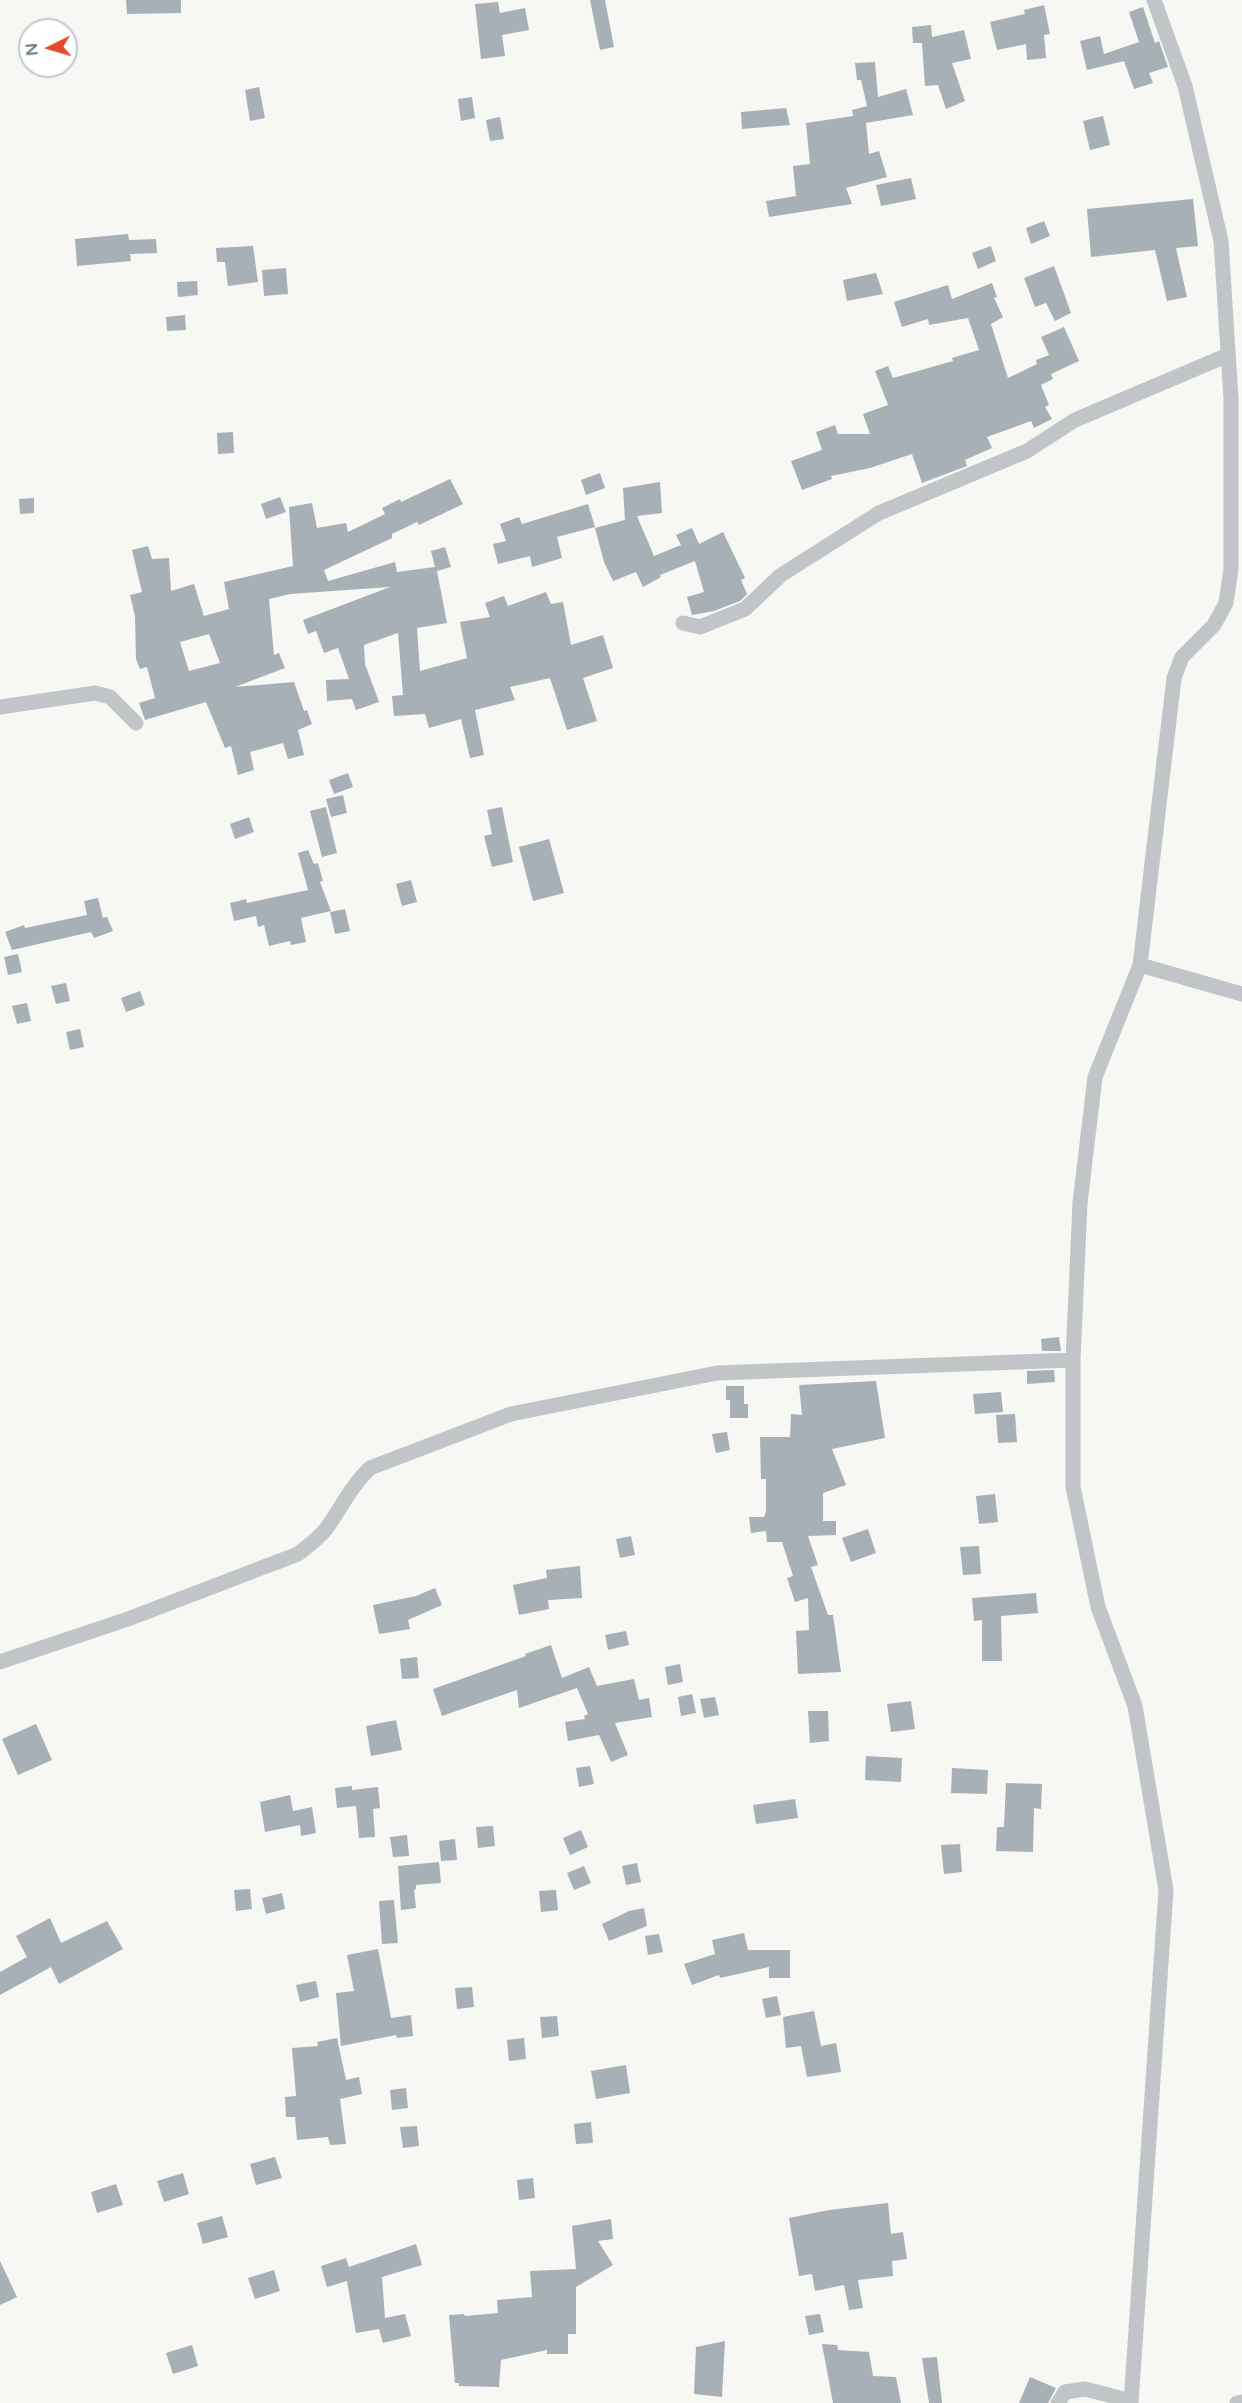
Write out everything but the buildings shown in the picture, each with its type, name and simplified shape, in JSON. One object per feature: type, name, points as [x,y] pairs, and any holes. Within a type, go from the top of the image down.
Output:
[{"type":"street","points":[[1131,2403],[1166,1890],[1135,1706],[1098,1607],[1073,1487],[1073,1360],[1080,1203],[1095,1077],[1140,965],[1174,678],[1182,657],[1214,625],[1226,603],[1231,568],[1231,399],[1221,241],[1185,86],[1154,0]]},
{"type":"street","points":[[683,623],[700,627],[745,609],[781,575],[879,513],[1027,451],[1075,420],[1228,355]]},
{"type":"street","points":[[0,707],[95,693],[110,697],[136,723]]},
{"type":"street","points":[[1140,965],[1242,994]]},
{"type":"street","points":[[0,1662],[128,1619],[297,1554],[315,1541],[325,1530],[356,1481],[370,1468],[511,1414],[717,1373],[1073,1360]]},
{"type":"street","points":[[1058,2403],[1065,2392],[1085,2388],[1120,2398],[1122,2403]]},
{"type":"street","points":[[1237,2403],[1242,2402]]}]
